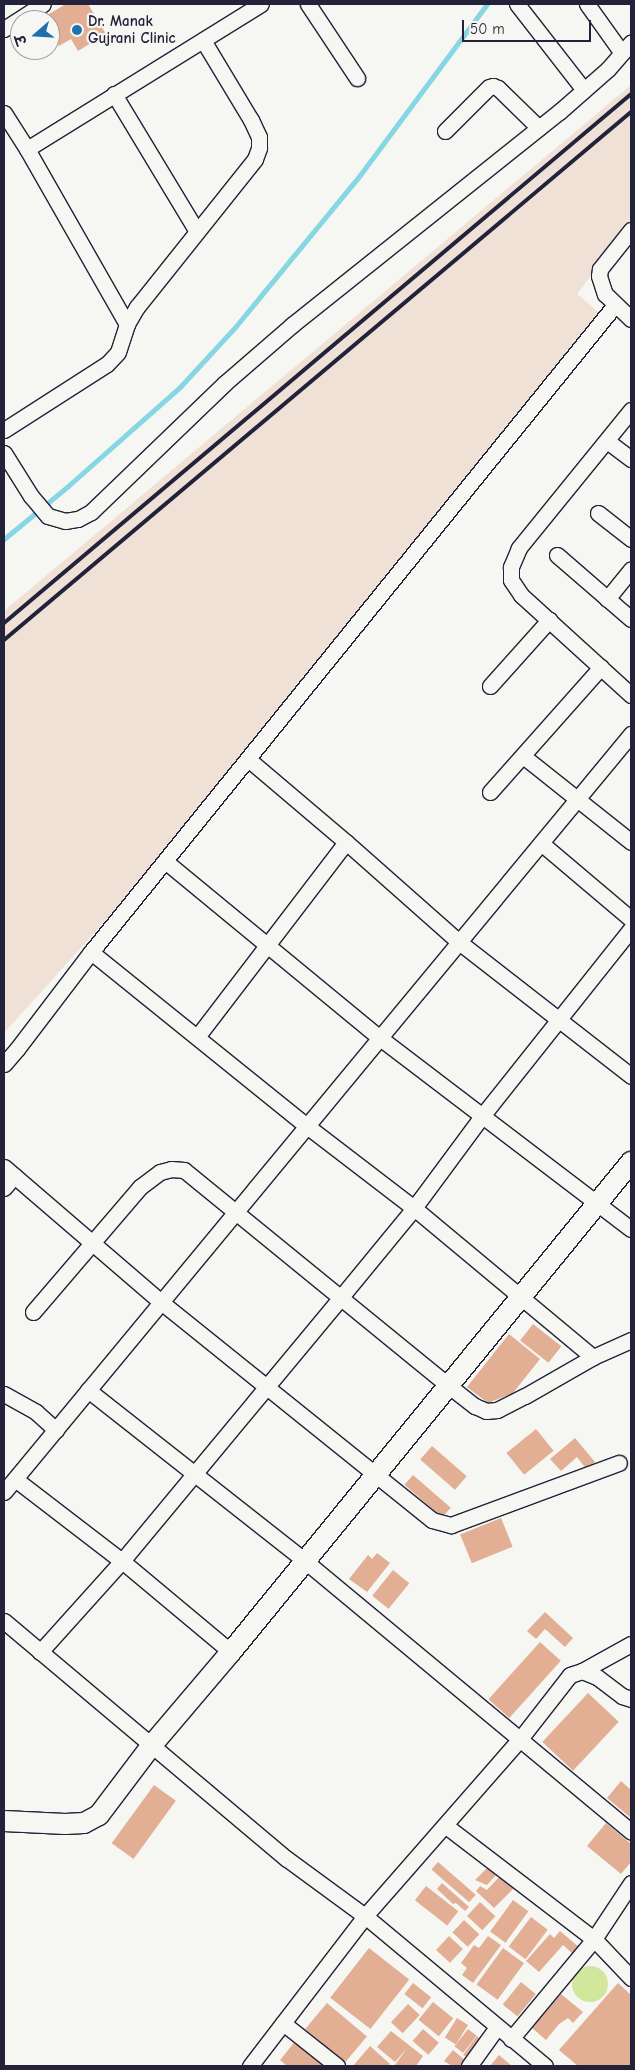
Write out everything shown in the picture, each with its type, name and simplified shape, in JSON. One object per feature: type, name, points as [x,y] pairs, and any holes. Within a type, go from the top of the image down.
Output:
[{"type":"street","points":[[4,29],[43,4]]},
{"type":"street","points":[[27,149],[260,4]]},
{"type":"street","points":[[308,4],[357,78]]},
{"type":"street","points":[[517,4],[584,90]]},
{"type":"street","points":[[4,453],[31,496],[48,516],[65,521],[78,519],[91,512],[225,383],[292,325],[539,128],[584,90],[627,48],[588,4]]},
{"type":"street","points":[[4,430],[107,364],[118,352],[126,324],[196,230],[255,158],[259,148],[259,137],[251,120],[203,40]]},
{"type":"street","points":[[445,130],[489,87],[493,86],[498,88],[539,128]]},
{"type":"street","points":[[114,94],[196,230]]},
{"type":"street","points":[[4,113],[27,149],[126,324]]},
{"type":"street","points":[[631,230],[600,268],[600,286],[615,305],[631,319]]},
{"type":"street","points":[[4,1064],[91,952],[615,305]]},
{"type":"street","points":[[631,410],[519,548],[511,567],[511,580],[521,595],[631,694]]},
{"type":"street","points":[[607,441],[631,459]]},
{"type":"street","points":[[598,513],[631,539]]},
{"type":"street","points":[[556,555],[631,619]]},
{"type":"street","points":[[607,599],[631,569]]},
{"type":"street","points":[[490,686],[549,620]]},
{"type":"street","points":[[490,792],[601,667]]},
{"type":"street","points":[[4,1492],[631,734]]},
{"type":"street","points":[[523,756],[576,801],[631,842]]},
{"type":"street","points":[[248,759],[346,842],[459,942],[631,1076]]},
{"type":"street","points":[[197,1037],[346,842]]},
{"type":"street","points":[[541,843],[631,919]]},
{"type":"street","points":[[165,861],[380,1038],[631,1229]]},
{"type":"street","points":[[40,1652],[122,1561],[414,1208],[482,1116],[631,929]]},
{"type":"street","points":[[91,952],[307,1126],[414,1208],[593,1356]]},
{"type":"street","points":[[4,1821],[84,1823],[99,1815],[152,1745],[305,1562],[631,1162]]},
{"type":"street","points":[[32,1312],[140,1187],[160,1172],[171,1169],[184,1170],[237,1211],[449,1386],[475,1406],[486,1411],[497,1410],[593,1356],[631,1340]]},
{"type":"street","points":[[4,1188],[9,1172],[92,1241],[161,1302],[432,1520],[451,1525],[619,1463]]},
{"type":"street","points":[[88,1390],[305,1562],[631,1832]]},
{"type":"street","points":[[4,1394],[36,1412],[56,1430]]},
{"type":"street","points":[[15,1479],[122,1561],[231,1652]]},
{"type":"street","points":[[4,1621],[287,1859],[365,1916],[545,2066]]},
{"type":"street","points":[[250,2066],[365,1916],[446,1826],[520,1739],[570,1675],[582,1671],[631,1644]]},
{"type":"street","points":[[582,1671],[597,1677],[622,1696],[631,1699]]},
{"type":"street","points":[[446,1826],[594,1939],[631,1978]]},
{"type":"street","points":[[511,2039],[594,1939],[631,1884]]},
{"type":"street","points":[[283,2023],[337,2066]]},
{"type":"street","points":[[469,2066],[497,2027]]},
{"type":"shaded area","points":[[631,85],[631,223],[577,294],[603,316],[106,920],[4,1033],[4,611]]},
{"type":"green space","points":[[590,1966],[597,1967],[603,1971],[607,1977],[607,1991],[603,1997],[597,2001],[590,2002],[583,2001],[577,1997],[573,1991],[572,1984],[573,1977],[577,1971],[583,1967]]},
{"type":"building","points":[[66,4],[88,4],[106,34],[78,51],[71,39],[60,45],[60,10],[56,10]]},
{"type":"building","points":[[533,1324],[561,1346],[548,1363],[520,1341]]},
{"type":"building","points":[[509,1334],[540,1359],[513,1393],[488,1403],[467,1387]]},
{"type":"building","points":[[536,1429],[554,1451],[524,1475],[506,1453]]},
{"type":"building","points":[[575,1438],[595,1462],[587,1470],[577,1457],[561,1471],[550,1459]]},
{"type":"building","points":[[432,1446],[467,1476],[455,1490],[420,1460]]},
{"type":"building","points":[[413,1475],[451,1508],[442,1518],[404,1485]]},
{"type":"building","points":[[501,1518],[513,1547],[472,1563],[460,1534]]},
{"type":"building","points":[[377,1553],[390,1563],[367,1592],[349,1579],[368,1555],[372,1559]]},
{"type":"building","points":[[393,1570],[409,1583],[389,1609],[372,1596]]},
{"type":"building","points":[[545,1612],[573,1638],[565,1647],[545,1629],[536,1639],[527,1631]]},
{"type":"building","points":[[540,1642],[561,1661],[509,1718],[488,1699]]},
{"type":"building","points":[[588,1693],[619,1722],[573,1771],[542,1742]]},
{"type":"building","points":[[621,1781],[631,1790],[631,1818],[607,1798]]},
{"type":"building","points":[[154,1785],[176,1801],[134,1859],[112,1843]]},
{"type":"building","points":[[606,1823],[631,1844],[631,1862],[621,1874],[587,1846]]},
{"type":"building","points":[[438,1862],[476,1895],[469,1902],[431,1870]]},
{"type":"building","points":[[489,1866],[497,1874],[487,1885],[475,1880]]},
{"type":"building","points":[[501,1875],[515,1887],[494,1908],[476,1891],[480,1886],[487,1890]]},
{"type":"building","points":[[442,1883],[469,1907],[465,1911],[456,1903],[453,1904],[437,1889]]},
{"type":"building","points":[[426,1886],[458,1911],[447,1925],[415,1900]]},
{"type":"building","points":[[513,1900],[528,1911],[505,1943],[490,1932]]},
{"type":"building","points":[[480,1902],[495,1916],[482,1930],[467,1916]]},
{"type":"building","points":[[531,1917],[548,1930],[526,1959],[509,1947]]},
{"type":"building","points":[[464,1920],[479,1934],[468,1947],[452,1932]]},
{"type":"building","points":[[560,1931],[579,1947],[573,1954],[563,1945],[539,1972],[526,1961],[550,1934],[554,1938]]},
{"type":"building","points":[[449,1936],[463,1949],[450,1963],[436,1950]]},
{"type":"building","points":[[488,1936],[501,1945],[473,1983],[462,1975],[467,1968],[461,1963],[474,1945],[479,1948]]},
{"type":"building","points":[[369,1948],[409,1979],[370,2029],[330,1998]]},
{"type":"building","points":[[503,1948],[524,1963],[498,2000],[477,1984]]},
{"type":"building","points":[[521,1982],[536,1994],[518,2016],[503,2005]]},
{"type":"building","points":[[413,1983],[431,1997],[423,2008],[404,1994]]},
{"type":"building","points":[[618,1983],[631,1995],[631,2066],[578,2066],[559,2050]]},
{"type":"building","points":[[561,1994],[583,2012],[573,2023],[568,2018],[559,2024],[546,2040],[532,2028]]},
{"type":"building","points":[[433,2002],[453,2018],[439,2036],[419,2020]]},
{"type":"building","points":[[327,2003],[367,2036],[345,2062],[305,2029]]},
{"type":"building","points":[[408,2004],[420,2015],[403,2033],[391,2022]]},
{"type":"building","points":[[457,2018],[468,2025],[456,2044],[445,2038]]},
{"type":"building","points":[[423,2029],[439,2043],[428,2055],[413,2041]]},
{"type":"building","points":[[468,2029],[477,2036],[463,2053],[454,2046]]},
{"type":"building","points":[[391,2031],[423,2056],[416,2066],[395,2065],[407,2048],[395,2062],[377,2047]]},
{"type":"building","points":[[477,2036],[482,2041],[469,2058],[463,2055]]},
{"type":"building","points":[[297,2039],[328,2066],[287,2066],[280,2060]]},
{"type":"building","points":[[370,2046],[390,2064],[388,2066],[353,2066]]},
{"type":"building","points":[[453,2050],[466,2061],[462,2066],[452,2066],[444,2061]]},
{"type":"building","points":[[499,2055],[512,2066],[490,2066]]},
{"type":"waterway","points":[[4,539],[68,486],[180,387],[236,326],[360,175],[487,4]]},
{"type":"railway","points":[[4,623],[631,94]]},
{"type":"railway","points":[[4,640],[631,112]]},
{"type":"place","name":"Dr. Manak Gujrani Clinic","points":[[77,30]]}]
